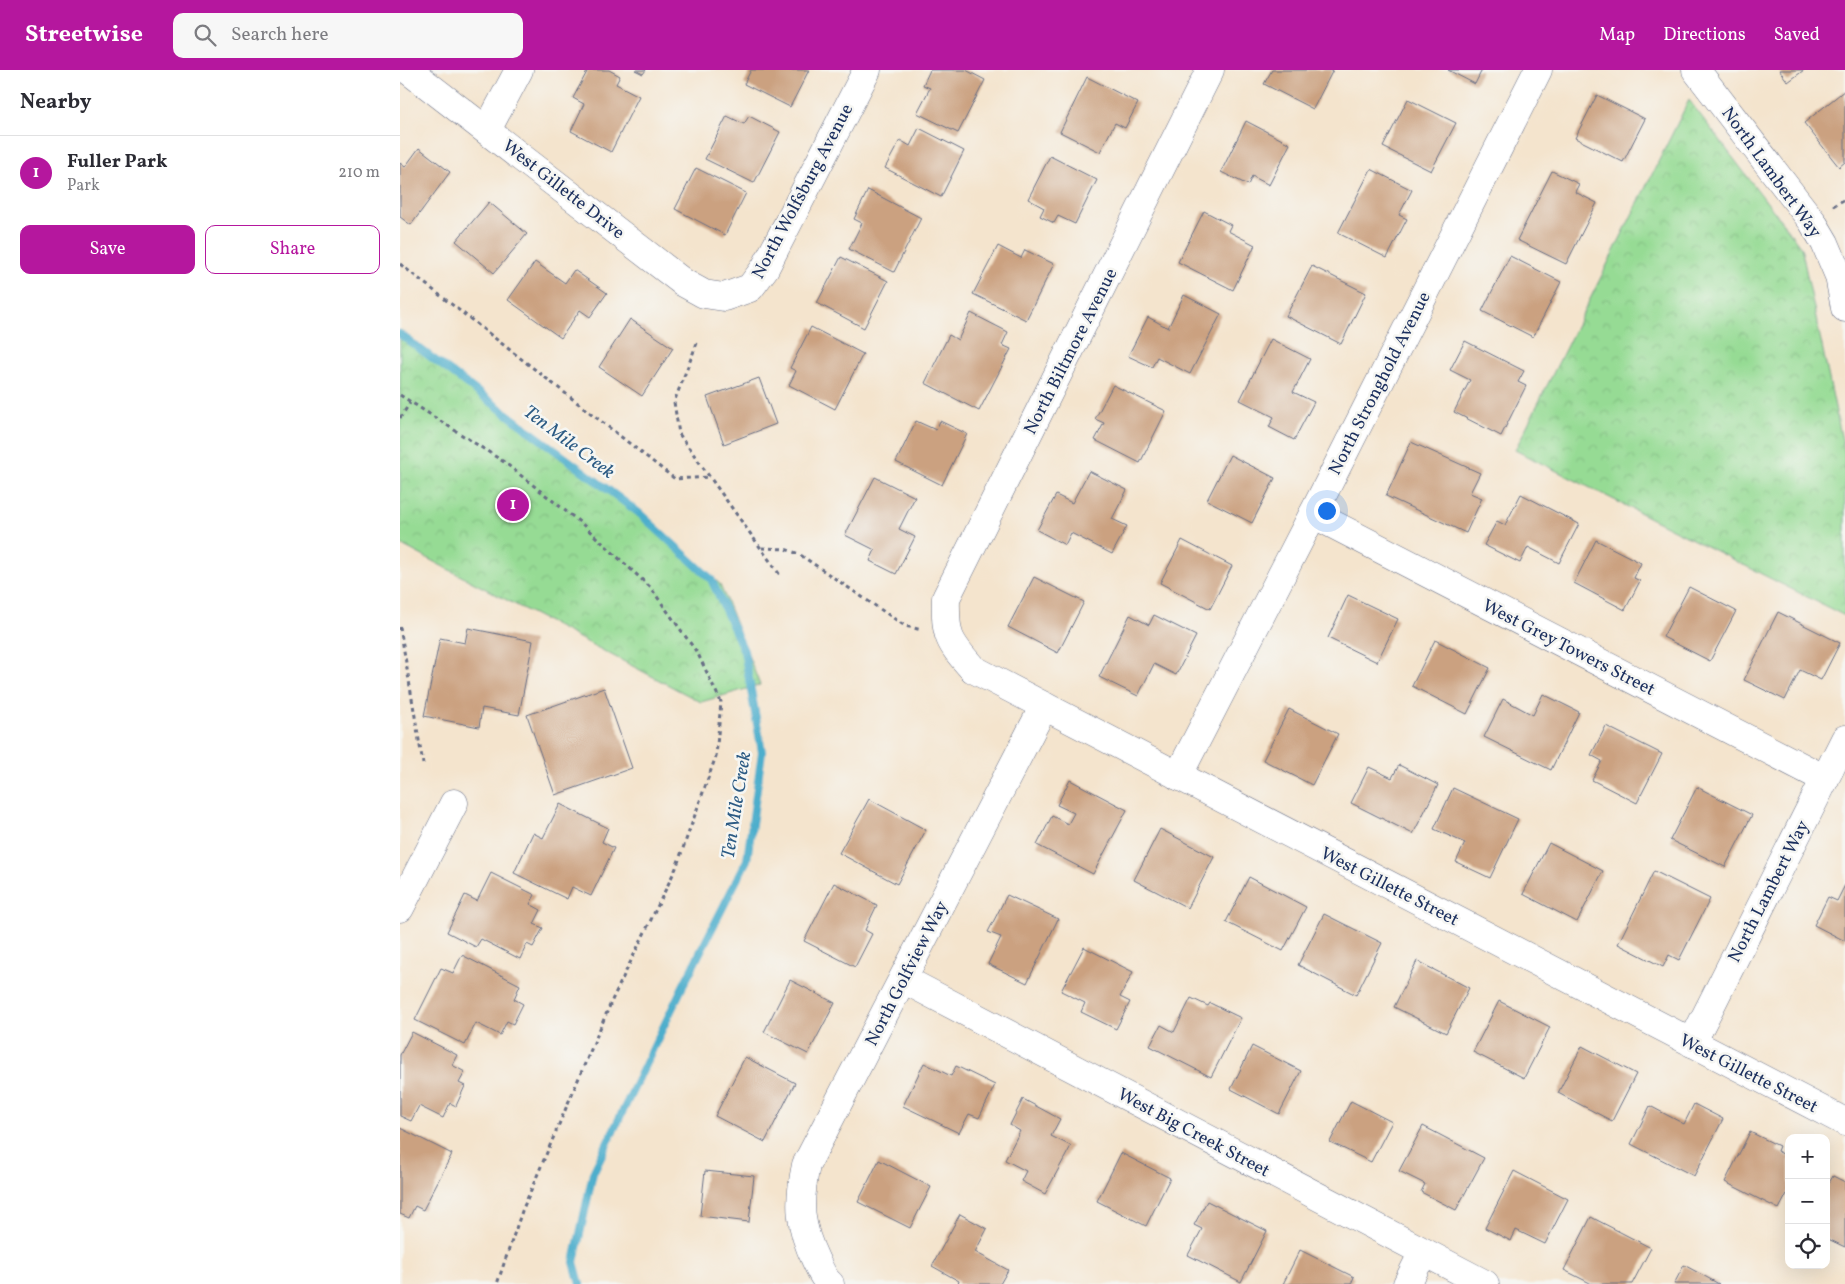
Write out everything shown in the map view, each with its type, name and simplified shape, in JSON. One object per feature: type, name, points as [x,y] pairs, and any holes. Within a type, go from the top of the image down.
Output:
[{"type":"street","name":"West Gillette Drive","points":[[408,70],[684,282],[704,294],[724,297]]},
{"type":"street","points":[[487,130],[519,70]]},
{"type":"street","name":"North Wolfsburg Avenue","points":[[724,297],[750,288],[765,268],[867,70]]},
{"type":"street","name":"North Biltmore Avenue","points":[[947,635],[945,623],[946,598],[1210,70]]},
{"type":"street","name":"North Stronghold Avenue","points":[[1178,776],[1538,70]]},
{"type":"street","name":"North Lambert Way","points":[[1696,70],[1812,221],[1825,243],[1839,276],[1845,308]]},
{"type":"street","name":"West Grey Towers Street","points":[[1313,514],[1825,779]]},
{"type":"street","name":"West Gillette Street","points":[[947,635],[954,648],[973,669],[1845,1122]]},
{"type":"street","name":"North Golfview Way","points":[[830,1284],[825,1280],[809,1246],[802,1224],[800,1190],[806,1165],[1044,706]]},
{"type":"street","name":"North Lambert Way","points":[[1692,1043],[1845,739]]},
{"type":"street","points":[[400,908],[454,803]]},
{"type":"street","name":"West Big Creek Street","points":[[903,979],[1485,1284]]},
{"type":"street","points":[[1407,1284],[1424,1252]]},
{"type":"path","points":[[400,264],[674,479],[709,477]]},
{"type":"path","points":[[697,343],[674,402],[679,434],[780,575]]},
{"type":"path","points":[[400,395],[504,462],[582,524],[650,587],[698,654],[721,702],[716,756],[676,868],[613,998],[522,1211],[497,1284]]},
{"type":"path","points":[[400,418],[410,403]]},
{"type":"path","points":[[761,548],[785,549],[799,554],[906,626],[947,635]]},
{"type":"path","points":[[400,626],[423,764]]},
{"type":"green space","points":[[1689,100],[1801,247],[1845,454],[1845,616],[1515,450]]},
{"type":"green space","points":[[400,330],[578,465],[720,584],[760,685],[701,702],[400,544]]},
{"type":"building","points":[[588,70],[609,70],[620,76],[616,84],[639,96],[611,152],[571,131],[584,104],[573,98]]},
{"type":"building","points":[[635,70],[646,70],[643,74]]},
{"type":"building","points":[[751,70],[809,70],[790,107],[744,84]]},
{"type":"building","points":[[930,70],[966,70],[985,80],[958,133],[917,113],[930,88],[923,85]]},
{"type":"building","points":[[1272,70],[1333,70],[1313,109],[1264,84]]},
{"type":"building","points":[[1448,70],[1482,70],[1475,84]]},
{"type":"building","points":[[1779,70],[1804,70],[1788,82]]},
{"type":"building","points":[[1087,77],[1138,103],[1125,128],[1115,123],[1100,152],[1060,132]]},
{"type":"building","points":[[1845,90],[1845,162],[1839,167],[1804,123]]},
{"type":"building","points":[[1597,95],[1645,119],[1623,162],[1575,138]]},
{"type":"building","points":[[1408,99],[1456,123],[1431,171],[1383,147]]},
{"type":"building","points":[[727,116],[744,124],[749,116],[780,132],[754,183],[705,159]]},
{"type":"building","points":[[1246,121],[1290,144],[1269,185],[1252,176],[1248,185],[1221,172]]},
{"type":"building","points":[[919,128],[964,151],[941,197],[885,168],[900,140],[910,146]]},
{"type":"building","points":[[419,148],[450,172],[411,225],[400,217],[400,163],[405,167]]},
{"type":"building","points":[[1050,156],[1097,180],[1075,224],[1058,216],[1054,223],[1040,216],[1044,208],[1028,199]]},
{"type":"building","points":[[696,168],[746,193],[725,235],[675,209]]},
{"type":"building","points":[[1371,169],[1412,190],[1399,215],[1407,219],[1387,258],[1338,233]]},
{"type":"building","points":[[1552,171],[1579,184],[1575,192],[1597,203],[1566,264],[1517,240]]},
{"type":"building","points":[[868,190],[921,218],[894,272],[849,249],[862,223],[854,219]]},
{"type":"building","points":[[489,202],[527,234],[494,273],[456,241]]},
{"type":"building","points":[[1204,211],[1231,225],[1228,231],[1255,245],[1233,290],[1178,262]]},
{"type":"building","points":[[998,246],[1021,258],[1025,250],[1054,264],[1026,320],[973,294]]},
{"type":"building","points":[[1510,256],[1561,282],[1533,337],[1482,311]]},
{"type":"building","points":[[841,257],[888,281],[864,328],[817,303]]},
{"type":"building","points":[[535,262],[565,283],[574,270],[607,293],[590,317],[580,310],[561,338],[508,300]]},
{"type":"building","points":[[1312,266],[1366,293],[1341,344],[1286,316]]},
{"type":"building","points":[[1184,295],[1221,314],[1190,374],[1157,357],[1152,367],[1128,356],[1148,317],[1168,328]]},
{"type":"building","points":[[971,313],[1008,332],[1002,345],[1011,349],[979,411],[925,383],[949,335],[958,340]]},
{"type":"building","points":[[630,319],[673,348],[642,396],[599,367]]},
{"type":"building","points":[[811,327],[863,354],[835,409],[789,385],[796,371],[790,368]]},
{"type":"building","points":[[1271,339],[1310,359],[1293,392],[1314,402],[1294,440],[1269,427],[1274,417],[1240,400]]},
{"type":"building","points":[[1465,341],[1524,371],[1518,382],[1526,386],[1501,436],[1454,412],[1470,380],[1450,370]]},
{"type":"building","points":[[759,378],[776,424],[724,444],[707,397]]},
{"type":"building","points":[[1113,385],[1166,411],[1140,463],[1095,440],[1104,423],[1095,419]]},
{"type":"building","points":[[916,421],[936,430],[940,421],[967,434],[942,485],[896,462]]},
{"type":"building","points":[[1411,442],[1480,473],[1470,493],[1482,498],[1466,533],[1386,496]]},
{"type":"building","points":[[1230,455],[1275,478],[1252,523],[1207,500]]},
{"type":"building","points":[[1089,471],[1127,490],[1112,519],[1127,526],[1112,554],[1071,533],[1065,545],[1037,530],[1056,495],[1072,503]]},
{"type":"building","points":[[875,477],[915,497],[899,529],[915,537],[896,574],[870,561],[875,550],[845,535]]},
{"type":"building","points":[[1521,494],[1579,524],[1559,563],[1528,547],[1520,563],[1484,545],[1497,521],[1505,525]]},
{"type":"building","points":[[1182,540],[1232,566],[1210,609],[1160,583]]},
{"type":"building","points":[[1596,540],[1641,563],[1634,578],[1640,581],[1625,610],[1574,583]]},
{"type":"building","points":[[1034,577],[1084,602],[1058,653],[1008,627]]},
{"type":"building","points":[[1689,587],[1736,611],[1710,661],[1663,637]]},
{"type":"building","points":[[1348,595],[1398,619],[1377,662],[1328,638]]},
{"type":"building","points":[[1778,612],[1840,643],[1821,680],[1800,670],[1785,700],[1744,680]]},
{"type":"building","points":[[1130,615],[1149,625],[1154,615],[1196,636],[1176,675],[1154,664],[1138,696],[1099,677]]},
{"type":"building","points":[[468,628],[533,641],[519,715],[482,708],[479,727],[424,716],[440,638],[465,643]]},
{"type":"building","points":[[1435,640],[1490,668],[1467,714],[1412,686]]},
{"type":"building","points":[[604,688],[632,768],[555,795],[527,715]]},
{"type":"building","points":[[1543,694],[1579,712],[1551,770],[1484,737],[1503,699],[1533,715]]},
{"type":"building","points":[[1289,709],[1338,734],[1312,785],[1263,760]]},
{"type":"building","points":[[1606,726],[1662,754],[1637,803],[1592,780],[1602,761],[1591,755]]},
{"type":"building","points":[[1399,765],[1438,785],[1413,834],[1351,803],[1369,767],[1392,778]]},
{"type":"building","points":[[1070,780],[1127,810],[1093,874],[1037,845],[1052,816],[1068,824],[1074,813],[1057,805]]},
{"type":"building","points":[[1697,787],[1752,815],[1725,867],[1670,840]]},
{"type":"building","points":[[1453,788],[1518,819],[1490,878],[1456,862],[1465,843],[1434,829]]},
{"type":"building","points":[[869,799],[926,830],[897,884],[839,853]]},
{"type":"building","points":[[560,804],[608,828],[602,842],[614,848],[591,896],[572,887],[567,899],[514,873],[533,833],[543,838]]},
{"type":"building","points":[[1160,829],[1214,857],[1188,908],[1134,880]]},
{"type":"building","points":[[1549,843],[1603,871],[1577,922],[1523,894]]},
{"type":"building","points":[[1654,871],[1710,899],[1679,960],[1669,955],[1663,967],[1618,944]]},
{"type":"building","points":[[491,873],[535,895],[530,904],[541,910],[534,924],[543,928],[533,947],[527,944],[520,959],[481,939],[476,947],[447,932],[465,895],[477,901]]},
{"type":"building","points":[[1249,877],[1306,907],[1283,951],[1226,922]]},
{"type":"building","points":[[834,883],[877,905],[865,930],[872,934],[855,967],[804,941]]},
{"type":"building","points":[[1845,885],[1845,941],[1814,925],[1828,897],[1837,901]]},
{"type":"building","points":[[1007,895],[1058,919],[1027,983],[988,964],[1001,937],[988,932]]},
{"type":"building","points":[[1324,914],[1382,943],[1356,995],[1298,965]]},
{"type":"building","points":[[1084,947],[1133,972],[1120,997],[1130,1002],[1116,1029],[1081,1012],[1085,1003],[1061,991]]},
{"type":"building","points":[[462,955],[520,985],[514,999],[523,1004],[513,1024],[507,1021],[500,1035],[476,1023],[465,1045],[415,1020],[441,968],[453,973]]},
{"type":"building","points":[[1417,961],[1469,988],[1446,1033],[1394,1007]]},
{"type":"building","points":[[790,980],[835,1003],[808,1054],[764,1032]]},
{"type":"building","points":[[1191,998],[1208,1006],[1210,1003],[1241,1018],[1211,1077],[1150,1046],[1161,1025],[1174,1032]]},
{"type":"building","points":[[1499,1001],[1550,1027],[1524,1078],[1473,1052]]},
{"type":"building","points":[[412,1032],[457,1055],[452,1065],[465,1072],[459,1083],[465,1086],[456,1106],[450,1103],[443,1118],[419,1106],[411,1121],[400,1116],[400,1055]]},
{"type":"building","points":[[1252,1046],[1301,1071],[1279,1114],[1231,1089]]},
{"type":"building","points":[[1582,1046],[1636,1074],[1612,1121],[1558,1093]]},
{"type":"building","points":[[745,1057],[795,1083],[765,1142],[715,1116]]},
{"type":"building","points":[[924,1063],[951,1076],[956,1066],[995,1085],[979,1118],[969,1114],[959,1133],[903,1106]]},
{"type":"building","points":[[1023,1099],[1060,1119],[1051,1136],[1071,1146],[1045,1194],[1021,1181],[1026,1171],[1005,1160],[1020,1131],[1010,1125]]},
{"type":"building","points":[[1351,1101],[1392,1122],[1371,1162],[1330,1142]]},
{"type":"building","points":[[1694,1104],[1723,1119],[1694,1176],[1631,1144],[1650,1106],[1684,1124]]},
{"type":"building","points":[[1423,1126],[1484,1158],[1456,1210],[1421,1192],[1425,1184],[1399,1171]]},
{"type":"building","points":[[400,1128],[452,1154],[423,1210],[415,1206],[409,1218],[400,1214]]},
{"type":"building","points":[[1750,1132],[1779,1146],[1777,1151],[1785,1155],[1785,1198],[1779,1209],[1725,1182]]},
{"type":"building","points":[[1121,1153],[1170,1178],[1146,1226],[1097,1201]]},
{"type":"building","points":[[879,1160],[931,1187],[910,1228],[858,1202]]},
{"type":"building","points":[[705,1171],[754,1176],[749,1222],[700,1216]]},
{"type":"building","points":[[1514,1171],[1568,1199],[1545,1244],[1516,1230],[1511,1241],[1485,1228]]},
{"type":"building","points":[[1833,1176],[1845,1182],[1845,1247],[1830,1240],[1830,1181]]},
{"type":"building","points":[[1207,1201],[1267,1231],[1241,1282],[1188,1255],[1202,1229],[1194,1225]]},
{"type":"building","points":[[960,1214],[987,1229],[975,1252],[1008,1270],[1000,1284],[958,1284],[959,1281],[932,1266]]},
{"type":"building","points":[[1591,1217],[1651,1248],[1632,1284],[1592,1284],[1564,1270]]},
{"type":"building","points":[[1300,1250],[1354,1277],[1351,1284],[1283,1284]]},
{"type":"building","points":[[1684,1265],[1719,1284],[1674,1284]]},
{"type":"waterway","name":"Ten Mile Creek","points":[[400,334],[639,513],[711,579],[744,651],[762,752],[747,860],[683,986],[593,1173],[574,1262],[580,1284]]},
{"type":"place","name":"Fuller Park","points":[[513,505]]}]
